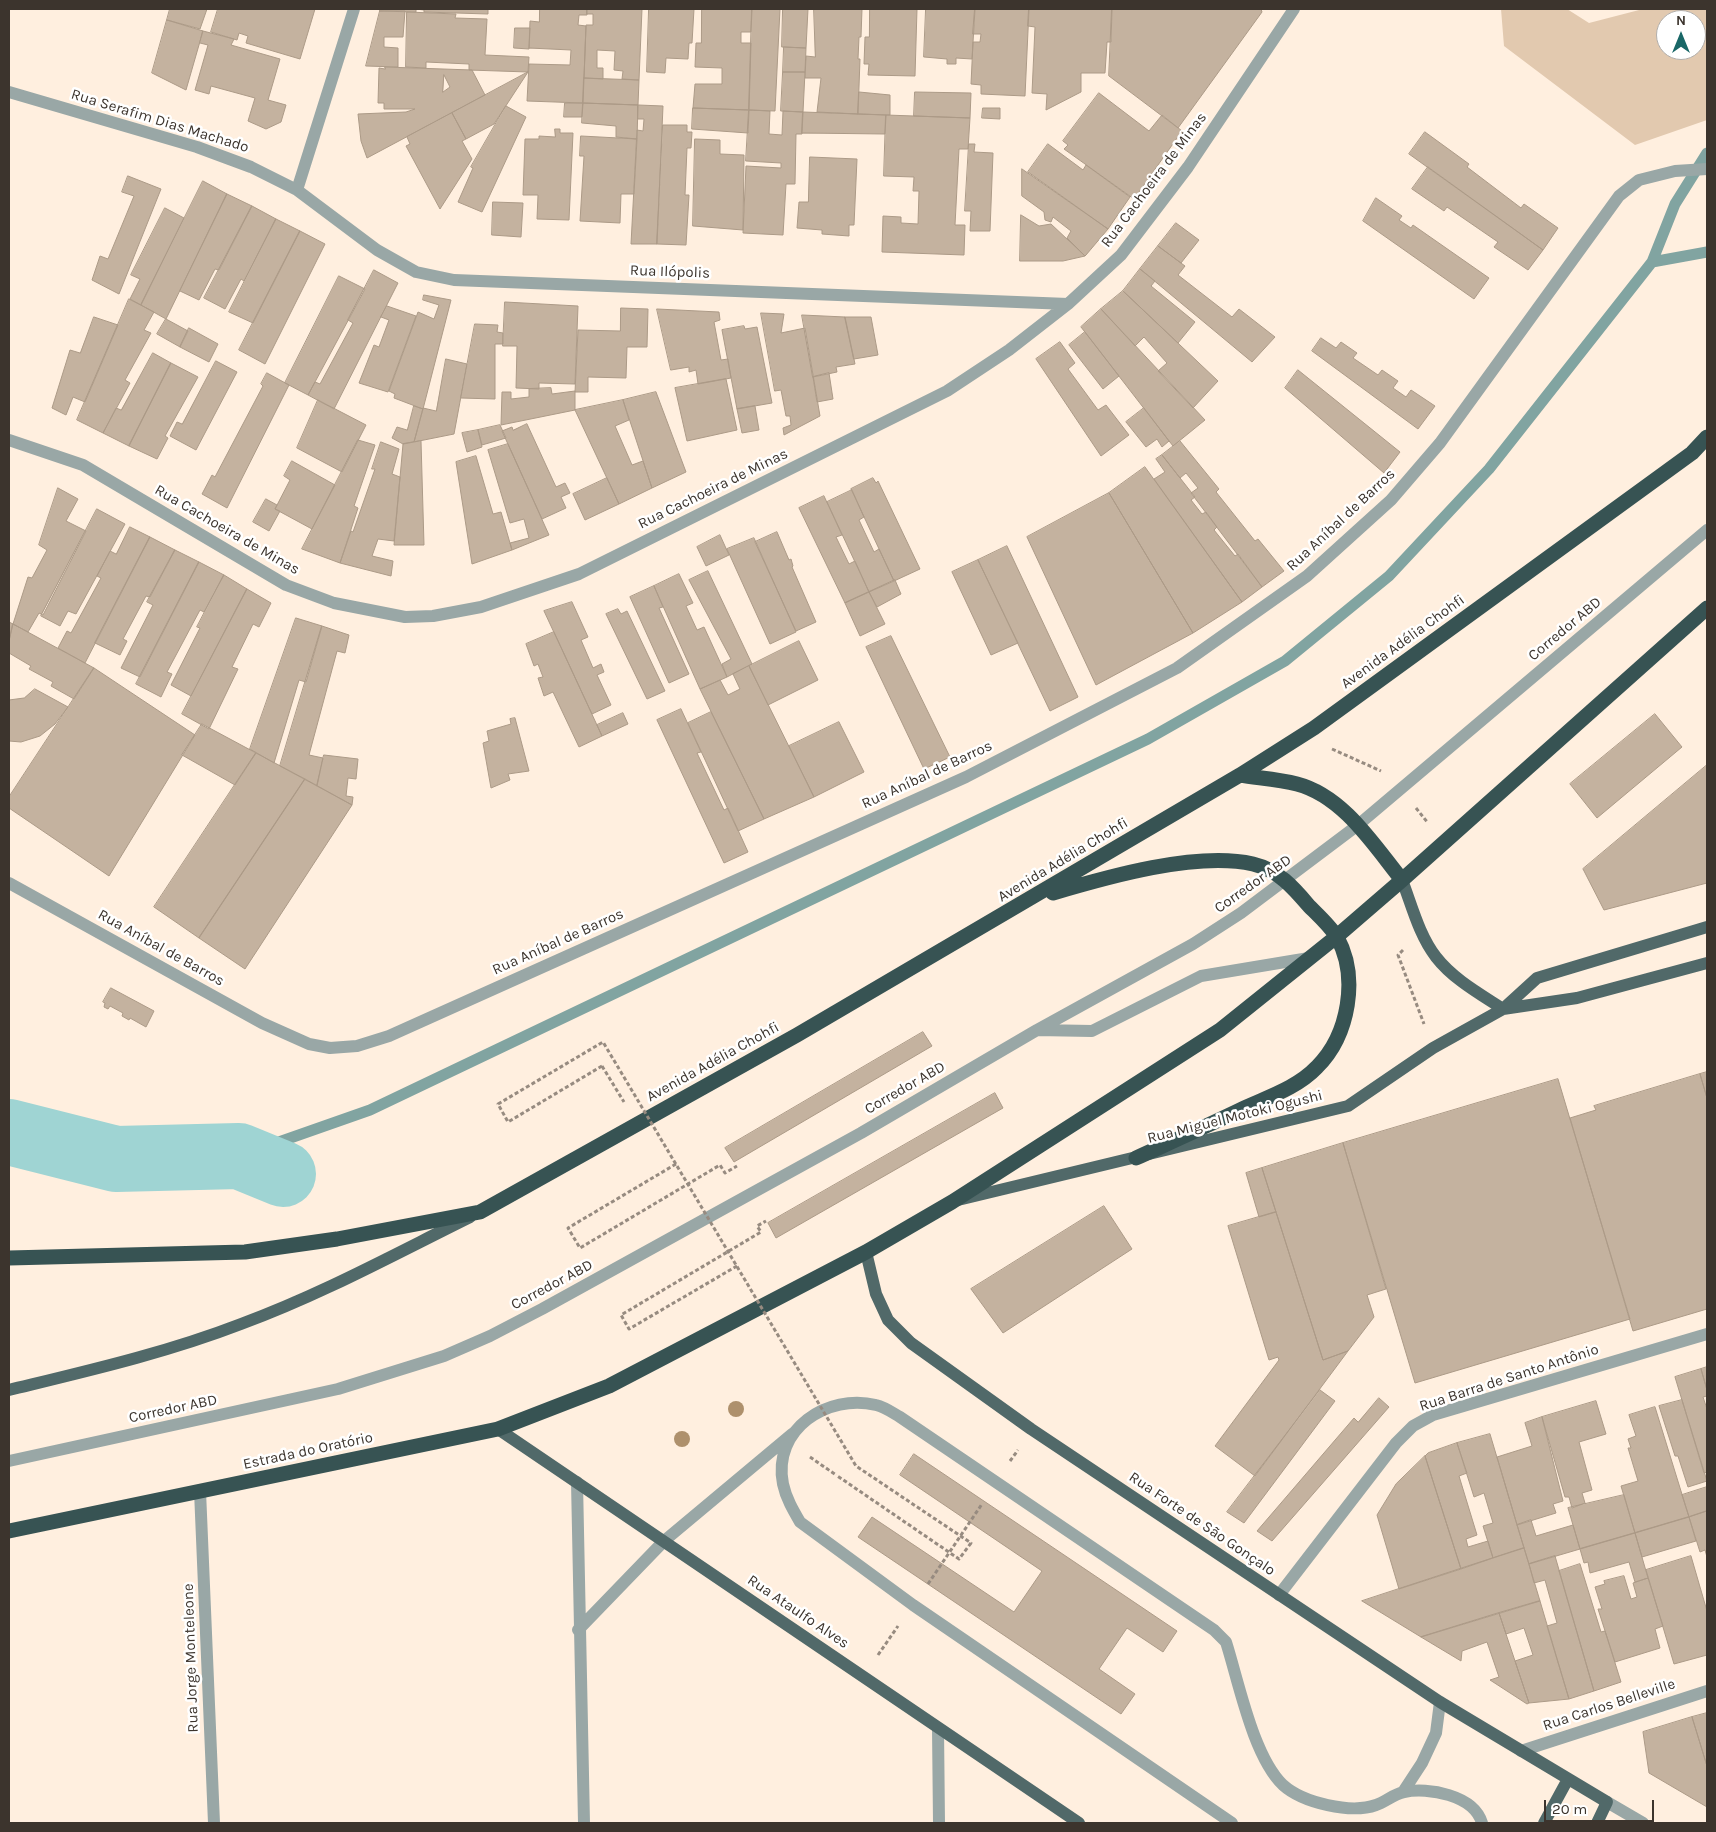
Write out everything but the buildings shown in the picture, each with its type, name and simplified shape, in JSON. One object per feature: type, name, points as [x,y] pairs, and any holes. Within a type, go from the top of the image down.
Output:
[{"type":"highway","name":"Avenida Adélia Chohfi","points":[[480,1212],[797,1035],[1031,900],[1240,776],[1314,728],[1692,453],[1707,437]]},
{"type":"highway","points":[[866,1252],[952,1202],[1220,1030],[1402,880],[1707,608]]},
{"type":"highway","points":[[1240,776],[1296,783],[1324,795],[1358,825],[1402,880]]},
{"type":"highway","points":[[1031,900],[1132,872],[1220,860],[1254,864],[1288,880],[1336,936],[1347,966],[1348,1000],[1340,1035],[1318,1066],[1293,1086],[1136,1158]]},
{"type":"highway","points":[[9,1258],[246,1252],[337,1239],[480,1212]]},
{"type":"highway","name":"Estrada do Oratório","points":[[9,1531],[498,1429],[608,1386],[866,1252]]},
{"type":"main road","points":[[1402,880],[1421,932],[1436,958],[1466,985],[1503,1009]]},
{"type":"main road","name":"Rua Miguel Motoki Ogushi","points":[[952,1202],[1348,1106],[1432,1048],[1503,1009],[1536,978],[1707,927]]},
{"type":"main road","name":"Rua Miguel Motoki Ogushi","points":[[1503,1009],[1577,998],[1707,963]]},
{"type":"main road","name":"Avenida Adélia Chohfi","points":[[9,1390],[110,1365],[241,1324],[343,1281],[480,1212]]},
{"type":"main road","name":"Rua Forte de São Gonçalo","points":[[866,1252],[876,1294],[888,1320],[911,1343],[1031,1429],[1440,1702],[1607,1802]]},
{"type":"main road","name":"Rua Ataulfo Alves","points":[[498,1429],[1079,1823]]},
{"type":"main road","points":[[1544,1823],[1568,1779]]},
{"type":"main road","points":[[1597,1823],[1607,1802]]},
{"type":"street","points":[[297,190],[354,9]]},
{"type":"street","name":"Rua Cachoeira de Minas","points":[[9,440],[83,465],[286,585],[334,603],[405,618],[433,616],[481,607],[579,574],[947,391],[1009,350],[1068,304],[1121,254],[1188,167],[1294,9]]},
{"type":"street","name":"Rua Serafim Dias Machado","points":[[9,92],[196,147],[250,167],[297,190]]},
{"type":"street","name":"Rua Aníbal de Barros","points":[[9,883],[262,1022],[309,1044],[330,1048],[357,1046],[389,1036],[966,777],[1177,668],[1307,576],[1392,500],[1440,443],[1619,196],[1639,180],[1675,171],[1707,169]]},
{"type":"street","name":"Rua Ilópolis","points":[[297,190],[377,250],[416,272],[454,280],[1068,304]]},
{"type":"street","name":"Corredor ABD","points":[[9,1461],[338,1389],[444,1356],[490,1336],[542,1309],[861,1133],[1037,1030],[1192,944],[1288,880],[1358,825],[1707,530]]},
{"type":"street","points":[[1037,1030],[1092,1031],[1201,976],[1309,958]]},
{"type":"street","name":"Rua Barra de Santo Antônio","points":[[1279,1595],[1396,1444],[1413,1426],[1433,1415],[1707,1334]]},
{"type":"street","points":[[578,1630],[664,1541],[791,1438],[806,1420],[828,1406],[853,1401],[878,1405],[900,1417],[996,1484],[1214,1630],[1226,1642],[1266,1763],[1284,1785],[1306,1800],[1338,1808],[1374,1806],[1403,1792],[1440,1792],[1464,1801],[1482,1823]]},
{"type":"street","points":[[791,1438],[783,1460],[782,1482],[788,1503],[800,1522],[913,1604],[1232,1823]]},
{"type":"street","points":[[577,1482],[578,1630],[584,1823]]},
{"type":"street","name":"Rua Jorge Monteleone","points":[[200,1491],[214,1823]]},
{"type":"street","name":"Rua Carlos Belleville","points":[[1521,1751],[1707,1691]]},
{"type":"street","points":[[1403,1792],[1422,1763],[1436,1733],[1440,1702]]},
{"type":"street","points":[[938,1728],[939,1823]]},
{"type":"street","name":"Rua Forte de São Gonçalo","points":[[1607,1802],[1643,1823]]},
{"type":"path","points":[[1421,932],[1398,955],[1432,1048]]},
{"type":"path","points":[[637,1124],[602,1066],[508,1122],[498,1104],[603,1042],[856,1466],[970,1543],[959,1559],[836,1475],[791,1438]]},
{"type":"path","points":[[676,1164],[568,1228],[580,1248],[720,1165],[725,1173],[737,1166]]},
{"type":"path","points":[[737,1266],[629,1329],[621,1315],[761,1232],[757,1226],[766,1221]]},
{"type":"path","points":[[863,1676],[996,1484],[1031,1429]]},
{"type":"shaded area","points":[[1501,9],[1567,9],[1589,23],[1643,9],[1707,9],[1707,120],[1635,145],[1504,46]]},
{"type":"waterway","points":[[239,1156],[370,1110],[1148,739],[1285,661],[1389,576],[1489,469],[1652,262],[1675,204],[1707,153]]},
{"type":"waterway","points":[[1652,262],[1707,252]]},
{"type":"waterway","points":[[9,1132],[116,1159],[239,1156],[283,1174]]}]
